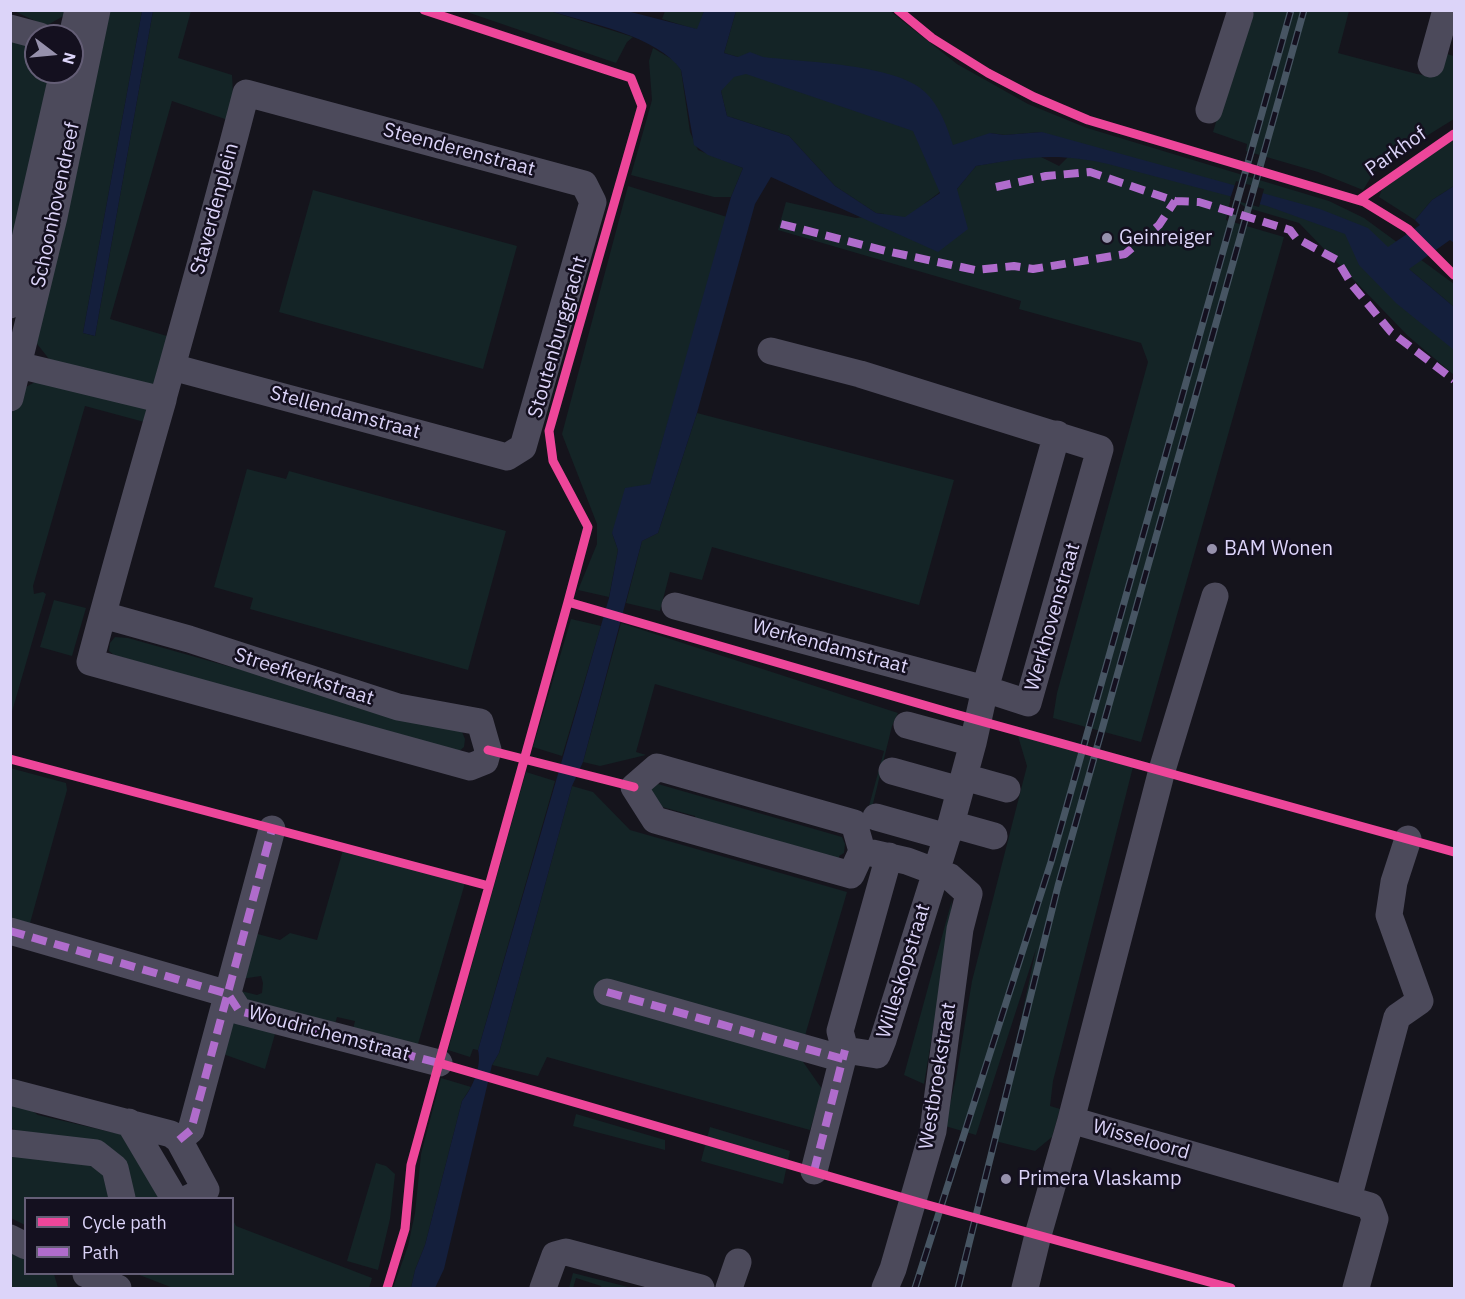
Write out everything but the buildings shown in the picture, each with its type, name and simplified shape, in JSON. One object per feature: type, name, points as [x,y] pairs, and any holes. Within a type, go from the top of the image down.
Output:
[{"type":"street","name":"Schoonhovendreef","points":[[84,33],[98,10]]},
{"type":"street","points":[[1431,64],[1446,10]]},
{"type":"street","points":[[1209,110],[1238,12]]},
{"type":"street","name":"Schoonhovendreef","points":[[10,305],[60,84]]},
{"type":"street","name":"Schoonhovendreef","points":[[10,398],[70,84]]},
{"type":"street","name":"Staverdenplein","points":[[90,662],[246,93],[321,113]]},
{"type":"street","name":"Steenderenstraat","points":[[321,113],[585,184],[589,195]]},
{"type":"street","name":"Stoutenburggracht","points":[[516,452],[523,447],[593,202],[589,195]]},
{"type":"street","name":"Werkhovenstraat","points":[[772,348],[1101,449],[1028,703],[985,689]]},
{"type":"street","points":[[15,364],[163,400]]},
{"type":"street","name":"Stellendamstraat","points":[[172,367],[507,457],[516,452]]},
{"type":"street","points":[[907,725],[976,731],[985,689],[1057,434]]},
{"type":"street","name":"Wisseloord","points":[[1215,596],[1162,770],[1071,1120],[1371,1206],[1375,1219],[1356,1288]]},
{"type":"street","name":"Werkendamstraat","points":[[675,606],[985,689]]},
{"type":"street","name":"Streefkerkstraat","points":[[90,662],[470,767],[485,761],[488,750],[480,722],[398,707],[189,639],[103,615]]},
{"type":"street","name":"Willeskopstraat","points":[[844,1054],[877,1055],[949,830],[976,731]]},
{"type":"street","points":[[657,767],[854,823],[862,851],[851,875],[655,820],[634,787],[657,767]]},
{"type":"street","points":[[892,771],[962,784],[1007,789]]},
{"type":"street","points":[[876,817],[994,836]]},
{"type":"street","name":"Woudrichemstraat","points":[[179,1140],[191,1130],[272,829]]},
{"type":"street","points":[[1348,1199],[1397,1017],[1420,1001],[1389,915],[1394,882],[1408,839]]},
{"type":"street","name":"Willeskopstraat","points":[[862,851],[888,856],[950,877],[969,894],[960,929]]},
{"type":"street","points":[[814,1171],[844,1054],[840,1031],[888,856]]},
{"type":"street","name":"Westbroekstraat","points":[[889,1279],[933,1131],[960,929]]},
{"type":"street","name":"Woudrichemstraat","points":[[10,931],[228,994],[240,1011],[439,1063]]},
{"type":"street","points":[[607,992],[844,1054]]},
{"type":"street","points":[[10,1092],[171,1134],[179,1140],[206,1190],[191,1197]]},
{"type":"street","points":[[1026,1288],[1038,1235],[1071,1120]]},
{"type":"street","points":[[129,1122],[173,1197]]},
{"type":"street","points":[[10,1143],[96,1153],[115,1168],[122,1197]]},
{"type":"street","points":[[10,1238],[24,1244]]},
{"type":"street","points":[[543,1288],[555,1255],[566,1252],[701,1288]]},
{"type":"street","points":[[729,1288],[738,1262]]},
{"type":"street","points":[[88,1275],[118,1288]]},
{"type":"shaded area","points":[[14,11],[72,11],[49,24],[42,24]]},
{"type":"shaded area","points":[[105,11],[142,11],[83,333],[95,336],[153,11],[191,11],[178,58],[232,75],[233,94],[228,120],[172,101],[110,319],[170,337],[157,383],[136,388],[53,364],[34,340]]},
{"type":"shaded area","points":[[464,11],[550,11],[633,37],[627,42],[616,63]]},
{"type":"shaded area","points":[[665,11],[704,11],[698,30],[662,19]]},
{"type":"shaded area","points":[[736,11],[890,11],[957,64],[1028,104],[1087,128],[1329,201],[1364,218],[1454,284],[1454,307],[1409,269],[1454,339],[1454,375],[1408,336],[1299,223],[1245,207],[1231,197],[1226,220],[1284,237],[1141,742],[1053,718],[1057,693],[1148,362],[1141,343],[1019,309],[1021,301],[778,230],[786,202],[856,218],[884,214],[876,213],[835,186],[789,136],[727,116],[721,91],[738,57],[724,53]],"holes":[[[1042,132],[1087,159],[1068,157],[1059,166],[1037,155],[976,166],[957,189],[924,204],[940,192],[990,133],[1005,135]]]},
{"type":"shaded area","points":[[1240,11],[1349,11],[1338,53],[1417,74],[1429,76],[1443,53],[1454,56],[1454,119],[1378,166],[1363,190],[1318,172],[1246,151],[1247,144],[1213,132],[1236,55]]},
{"type":"shaded area","points":[[11,37],[24,41],[24,84],[54,84],[11,285]]},
{"type":"shaded area","points":[[653,48],[675,61],[681,70],[690,132],[698,150],[743,168],[731,197],[714,197],[631,175],[652,100],[649,61]]},
{"type":"shaded area","points":[[1454,137],[1454,186],[1432,200],[1415,220],[1379,197],[1385,181]]},
{"type":"shaded area","points":[[628,186],[727,217],[650,485],[612,533],[618,550],[609,597],[578,590],[597,544],[597,524],[562,434]]},
{"type":"shaded area","points":[[313,190],[517,246],[483,369],[279,312]]},
{"type":"shaded area","points":[[41,379],[152,407],[148,423],[85,406],[33,586],[34,594],[43,592],[46,594],[11,715],[10,420],[18,391]]},
{"type":"shaded area","points":[[697,413],[954,480],[919,605],[712,547],[702,580],[670,572],[660,611],[626,603],[642,541],[658,533]]},
{"type":"shaded area","points":[[247,469],[286,479],[289,471],[506,531],[468,670],[250,609],[253,598],[214,587]]},
{"type":"shaded area","points":[[54,600],[86,608],[72,656],[40,647]]},
{"type":"shaded area","points":[[571,619],[601,626],[562,756],[533,747]]},
{"type":"shaded area","points":[[621,623],[898,713],[892,726],[868,824],[866,817],[884,751],[655,684],[636,752],[646,755],[600,766],[583,762]]},
{"type":"shaded area","points":[[115,637],[128,638],[462,732],[465,739],[464,747],[458,752],[114,655],[109,651],[110,643]]},
{"type":"shaded area","points":[[1015,726],[1135,759],[1053,1081],[1050,1106],[1060,1109],[1052,1137],[1035,1151],[995,1141],[1036,949],[976,1135],[945,1126],[956,1078],[972,981],[1027,766]]},
{"type":"shaded area","points":[[10,768],[66,783],[67,790],[30,923],[11,918]]},
{"type":"shaded area","points":[[526,772],[555,781],[478,1050],[473,1049],[470,1057],[448,1050]]},
{"type":"shaded area","points":[[658,784],[842,837],[845,844],[844,853],[839,856],[839,862],[696,821],[695,816],[651,804],[650,787]]},
{"type":"shaded area","points":[[572,786],[593,792],[630,830],[847,892],[799,1056],[822,1089],[810,1130],[547,1057],[538,1076],[492,1065],[499,1053]]},
{"type":"shaded area","points":[[343,850],[465,883],[418,1044],[352,1033],[355,1021],[337,1017],[334,1027],[246,1004],[237,990],[257,995],[262,993],[261,976],[241,979],[254,933],[280,940],[290,933],[317,940]]},
{"type":"shaded area","points":[[952,900],[949,935],[924,1084],[904,1075]]},
{"type":"shaded area","points":[[234,1014],[277,1027],[265,1069],[223,1054]]},
{"type":"shaded area","points":[[441,1078],[471,1087],[462,1101],[425,1245],[411,1288],[393,1288],[408,1246],[415,1213],[421,1154]]},
{"type":"shaded area","points":[[19,1102],[38,1115],[115,1133],[121,1129],[164,1197],[129,1197],[128,1178],[15,1131],[11,1127],[11,1105]]},
{"type":"shaded area","points":[[576,1114],[665,1140],[665,1150],[573,1126]]},
{"type":"shaded area","points":[[710,1127],[790,1151],[783,1184],[701,1161]]},
{"type":"shaded area","points":[[10,1153],[99,1165],[110,1181],[112,1197],[24,1197],[24,1224],[11,1218]]},
{"type":"shaded area","points":[[376,1163],[386,1166],[395,1174],[390,1219],[378,1270],[347,1261]]},
{"type":"shaded area","points":[[234,1222],[236,1226],[372,1278],[369,1288],[173,1288],[140,1275],[234,1275]]},
{"type":"shaded area","points":[[10,1252],[24,1259],[24,1275],[54,1275],[58,1288],[11,1288]]},
{"type":"shaded area","points":[[573,1273],[632,1288],[602,1288],[576,1278],[573,1288],[569,1288]]},
{"type":"water","points":[[142,11],[153,11],[95,336],[83,333]]},
{"type":"water","points":[[550,11],[627,11],[697,29],[704,11],[736,11],[724,53],[738,57],[750,52],[763,57],[848,66],[894,75],[925,92],[939,110],[953,145],[990,133],[1004,135],[1042,132],[1320,209],[1368,228],[1388,247],[1420,225],[1415,220],[1432,200],[1454,186],[1454,243],[1450,240],[1409,269],[1454,307],[1454,350],[1396,303],[1359,265],[1345,234],[1267,206],[1108,164],[1073,158],[1042,157],[976,166],[957,189],[968,229],[938,252],[771,177],[755,204],[697,413],[658,533],[642,541],[583,762],[572,786],[499,1053],[492,1065],[444,1269],[435,1288],[411,1288],[425,1245],[462,1101],[478,1069],[478,1050],[609,598],[618,550],[612,533],[625,488],[650,484],[731,197],[743,168],[708,155],[694,145],[681,70],[670,58],[656,48],[621,32]],"holes":[[[746,74],[913,131],[940,193],[905,217],[876,213],[835,186],[789,136],[727,116],[721,91],[734,77]]]},
{"type":"pier","points":[[1236,181],[1264,189],[1259,207],[1230,199]]},
{"type":"railway","points":[[915,1288],[1051,862],[1291,10]]},
{"type":"railway","points":[[958,1288],[1058,886],[1304,10]]},
{"type":"marked path","points":[[996,187],[1046,176],[1090,172],[1175,201],[1199,202],[1290,230],[1296,238],[1337,260],[1352,285],[1391,332],[1454,380]]},
{"type":"marked path","points":[[781,224],[886,251],[975,270],[1014,266],[1033,269],[1125,254],[1159,225],[1175,201]]},
{"type":"marked path","points":[[179,1140],[191,1130],[272,829]]},
{"type":"marked path","points":[[10,931],[228,994],[239,1011],[439,1063]]},
{"type":"marked path","points":[[607,992],[843,1059]]},
{"type":"marked path","points":[[814,1171],[845,1050]]},
{"type":"cycle path","points":[[424,10],[631,78]]},
{"type":"cycle path","points":[[898,10],[932,38],[988,73],[1034,97],[1088,120],[1364,202],[1408,229],[1454,275]]},
{"type":"cycle path","points":[[631,78],[642,106],[549,431],[553,461],[588,527],[568,602],[948,712],[1454,852]]},
{"type":"cycle path","name":"Parkhof","points":[[1359,200],[1454,134]]},
{"type":"cycle path","points":[[489,886],[568,602]]},
{"type":"cycle path","points":[[488,750],[634,787]]},
{"type":"cycle path","points":[[10,759],[489,886],[439,1063],[928,1205],[1231,1288]]},
{"type":"cycle path","points":[[387,1288],[405,1229],[411,1165],[439,1063]]},
{"type":"place","name":"Geinreiger","points":[[1107,238]]},
{"type":"place","name":"BAM Wonen","points":[[1212,549]]},
{"type":"place","name":"Primera Vlaskamp","points":[[1006,1179]]}]
